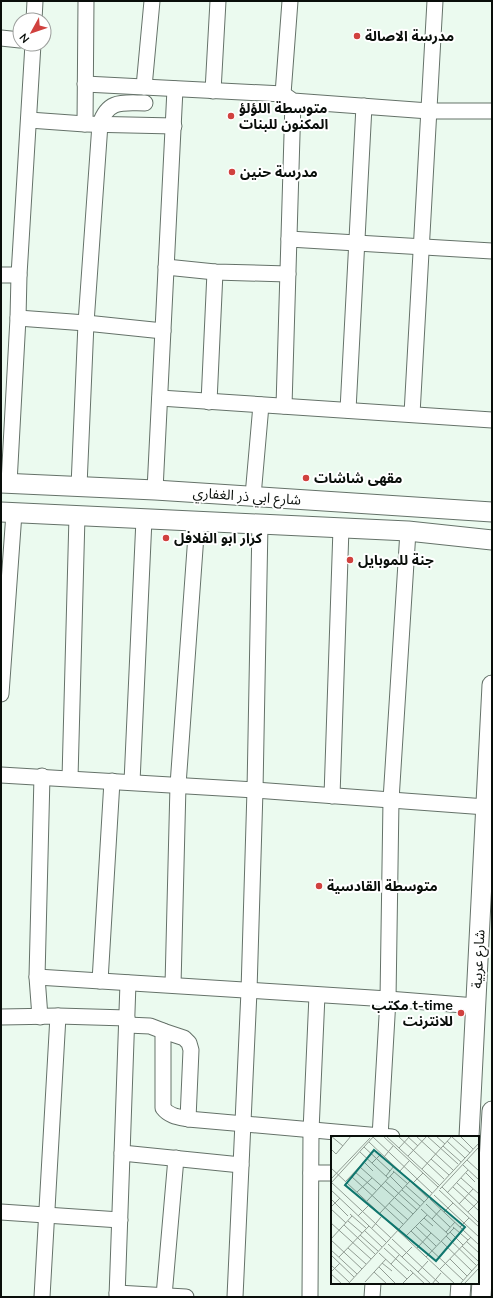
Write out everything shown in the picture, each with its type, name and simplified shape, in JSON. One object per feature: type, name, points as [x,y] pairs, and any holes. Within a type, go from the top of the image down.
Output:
[{"type":"main road","name":"شارع ابي ذر الغفاري","points":[[5,483],[124,488],[405,505],[492,512]]},
{"type":"main road","points":[[121,518],[124,488]]},
{"type":"main road","name":"شارع ابي ذر الغفاري","points":[[7,512],[341,528],[408,532],[492,540]]},
{"type":"main road","name":"شارع عربية","points":[[469,1136],[492,685]]},
{"type":"main road","points":[[481,1297],[490,1198],[492,1111]]},
{"type":"main road","points":[[460,1297],[461,1284]]},
{"type":"street","points":[[34,12],[35,1]]},
{"type":"street","points":[[85,124],[84,84],[86,1]]},
{"type":"street","points":[[144,87],[152,1]]},
{"type":"street","points":[[213,91],[218,1]]},
{"type":"street","points":[[284,406],[289,239],[288,98],[290,1]]},
{"type":"street","points":[[412,414],[435,1]]},
{"type":"street","points":[[1,38],[12,39]]},
{"type":"street","points":[[5,483],[18,318],[19,275],[33,52]]},
{"type":"street","points":[[84,84],[213,91],[429,111],[492,111]]},
{"type":"street","points":[[155,490],[175,89]]},
{"type":"street","points":[[79,486],[86,323],[100,124],[106,111],[112,106],[118,104],[144,104]]},
{"type":"street","points":[[348,410],[364,106]]},
{"type":"street","points":[[29,120],[85,124],[174,126]]},
{"type":"street","points":[[289,239],[492,251]]},
{"type":"street","points":[[166,267],[215,272],[288,274]]},
{"type":"street","points":[[209,402],[215,272]]},
{"type":"street","points":[[1,274],[19,275]]},
{"type":"street","points":[[18,318],[163,331]]},
{"type":"street","points":[[160,398],[492,420]]},
{"type":"street","points":[[253,496],[261,405]]},
{"type":"street","points":[[1,694],[7,512]]},
{"type":"street","points":[[70,778],[77,516]]},
{"type":"street","points":[[132,782],[144,519]]},
{"type":"street","points":[[173,986],[178,786],[197,522]]},
{"type":"street","points":[[235,1297],[249,991],[255,790],[260,524]]},
{"type":"street","points":[[332,796],[341,528]]},
{"type":"street","points":[[384,1136],[391,800],[408,532]]},
{"type":"street","points":[[1,775],[42,776],[255,790],[486,807]]},
{"type":"street","points":[[40,1017],[37,977],[42,776]]},
{"type":"street","points":[[100,981],[112,781]]},
{"type":"street","points":[[37,977],[476,1006]]},
{"type":"street","points":[[128,983],[117,1295],[186,1297]]},
{"type":"street","points":[[310,1297],[311,1173],[317,995]]},
{"type":"street","points":[[42,1297],[58,1016]]},
{"type":"street","points":[[1,1017],[58,1016],[127,1022],[150,1026],[184,1038],[189,1043],[191,1050],[188,1119]]},
{"type":"street","points":[[163,1031],[163,1108],[166,1112],[188,1119],[372,1136]]},
{"type":"street","points":[[122,1153],[241,1164]]},
{"type":"street","points":[[164,1296],[176,1158]]},
{"type":"street","points":[[311,1173],[331,1173]]},
{"type":"street","points":[[1,1212],[120,1220]]},
{"type":"street","points":[[372,1297],[373,1284]]},
{"type":"place","name":"مدرسة الاصالة","points":[[357,36]]},
{"type":"place","name":"متوسطة اللؤلؤ المكنون للبنات","points":[[231,116]]},
{"type":"place","name":"مدرسة حنين","points":[[232,172]]},
{"type":"place","name":"مقهى شاشات","points":[[306,478]]},
{"type":"place","name":"كرار ابو الفلافل","points":[[166,538]]},
{"type":"place","name":"جنة للموبايل","points":[[350,560]]},
{"type":"place","name":"متوسطة القادسية","points":[[319,886]]},
{"type":"place","name":"مكتب t-time للانترنت","points":[[461,1013]]}]
